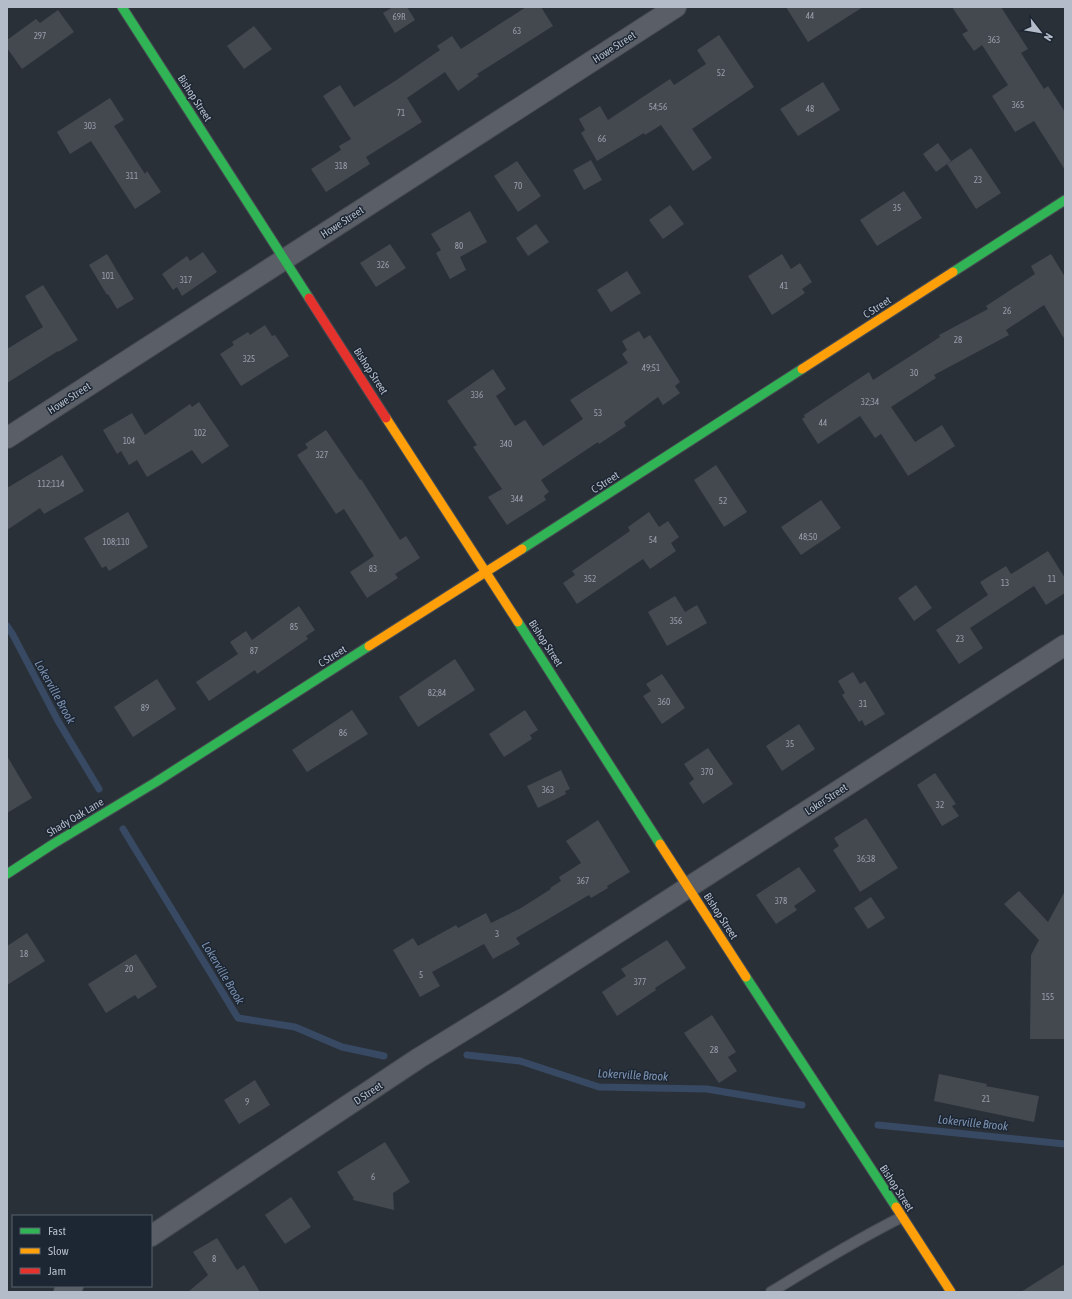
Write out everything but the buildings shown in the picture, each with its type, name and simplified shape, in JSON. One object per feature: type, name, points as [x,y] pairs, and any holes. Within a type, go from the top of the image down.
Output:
[{"type":"street","name":"Bishop Street","points":[[122,7],[688,887],[951,1292]]},
{"type":"street","name":"Howe Street","points":[[7,438],[676,7]]},
{"type":"street","name":"C Street","points":[[156,782],[1065,200]]},
{"type":"street","name":"Loker Street","points":[[586,952],[1065,645]]},
{"type":"street","name":"Shady Oak Lane","points":[[7,874],[53,844],[156,782]]},
{"type":"street","name":"D Street","points":[[152,1235],[419,1058],[510,1002],[586,952]]},
{"type":"lane","points":[[771,1292],[827,1258],[902,1217]]},
{"type":"waterway","name":"Lokerville Brook","points":[[7,626],[58,721],[99,789]]},
{"type":"waterway","name":"Lokerville Brook","points":[[123,829],[238,1018],[295,1027],[342,1047],[384,1056]]},
{"type":"waterway","name":"Lokerville Brook","points":[[467,1055],[520,1061],[599,1087],[707,1089],[802,1105]]},
{"type":"waterway","name":"Lokerville Brook","points":[[878,1125],[1065,1144]]},
{"type":"traffic: fast","points":[[122,7],[309,298]]},
{"type":"traffic: fast","points":[[953,272],[1065,200]]},
{"type":"traffic: fast","points":[[522,549],[802,369]]},
{"type":"traffic: fast","points":[[518,622],[660,844]]},
{"type":"traffic: fast","points":[[7,874],[53,844],[156,782],[369,646]]},
{"type":"traffic: fast","points":[[746,977],[896,1207]]},
{"type":"traffic: slow","points":[[802,369],[953,272]]},
{"type":"traffic: slow","points":[[386,418],[518,622]]},
{"type":"traffic: slow","points":[[369,646],[522,549]]},
{"type":"traffic: slow","points":[[660,844],[746,977]]},
{"type":"traffic: slow","points":[[896,1207],[951,1292]]},
{"type":"traffic: jam","points":[[309,298],[386,418]]}]
